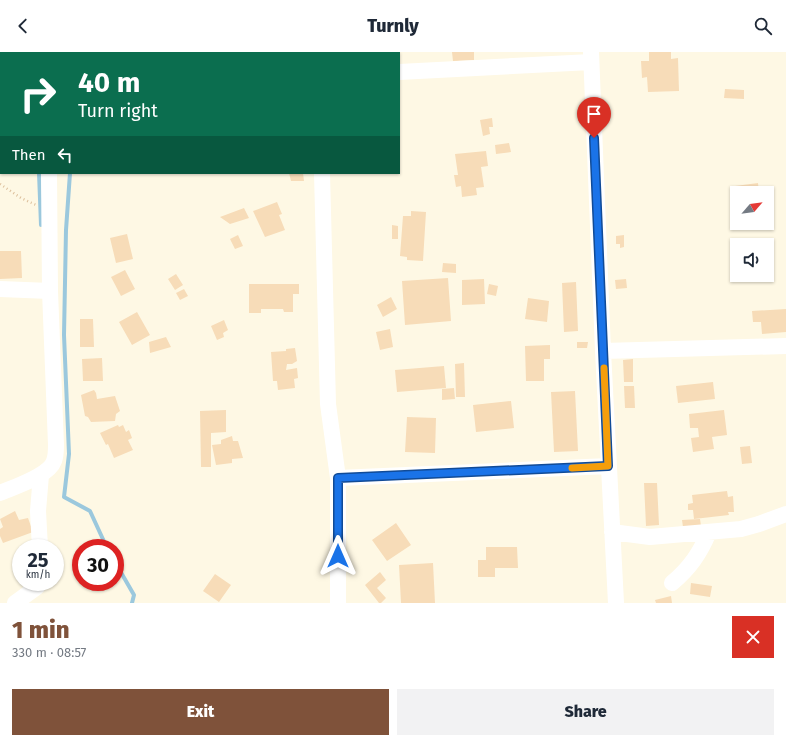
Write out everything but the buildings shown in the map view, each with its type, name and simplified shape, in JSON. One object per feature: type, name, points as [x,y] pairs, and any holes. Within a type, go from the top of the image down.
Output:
[{"type":"street","points":[[400,72],[591,57],[608,466],[616,603]]},
{"type":"street","points":[[0,493],[41,475],[50,469],[54,461],[56,445],[50,291],[49,174]]},
{"type":"street","points":[[322,174],[328,404],[338,478],[338,603]]},
{"type":"street","points":[[0,289],[50,291]]},
{"type":"street","points":[[603,352],[786,346]]},
{"type":"street","points":[[338,478],[608,466]]},
{"type":"street","points":[[40,539],[38,511],[41,475]]},
{"type":"street","points":[[612,532],[650,537],[709,532],[751,527],[786,514]]},
{"type":"street","points":[[672,583],[693,563],[709,532]]},
{"type":"street","points":[[15,603],[32,591]]},
{"type":"path","points":[[0,184],[34,205],[49,209]]},
{"type":"waterway","points":[[39,174],[41,225]]},
{"type":"waterway","points":[[70,174],[66,230],[64,335],[69,454],[64,497],[90,511],[103,539]]},
{"type":"waterway","points":[[124,578],[134,595],[132,603]]},
{"type":"slow traffic","points":[[572,468],[608,466],[604,368]]},
{"type":"route","points":[[338,556],[338,478],[608,466],[594,138]]}]
